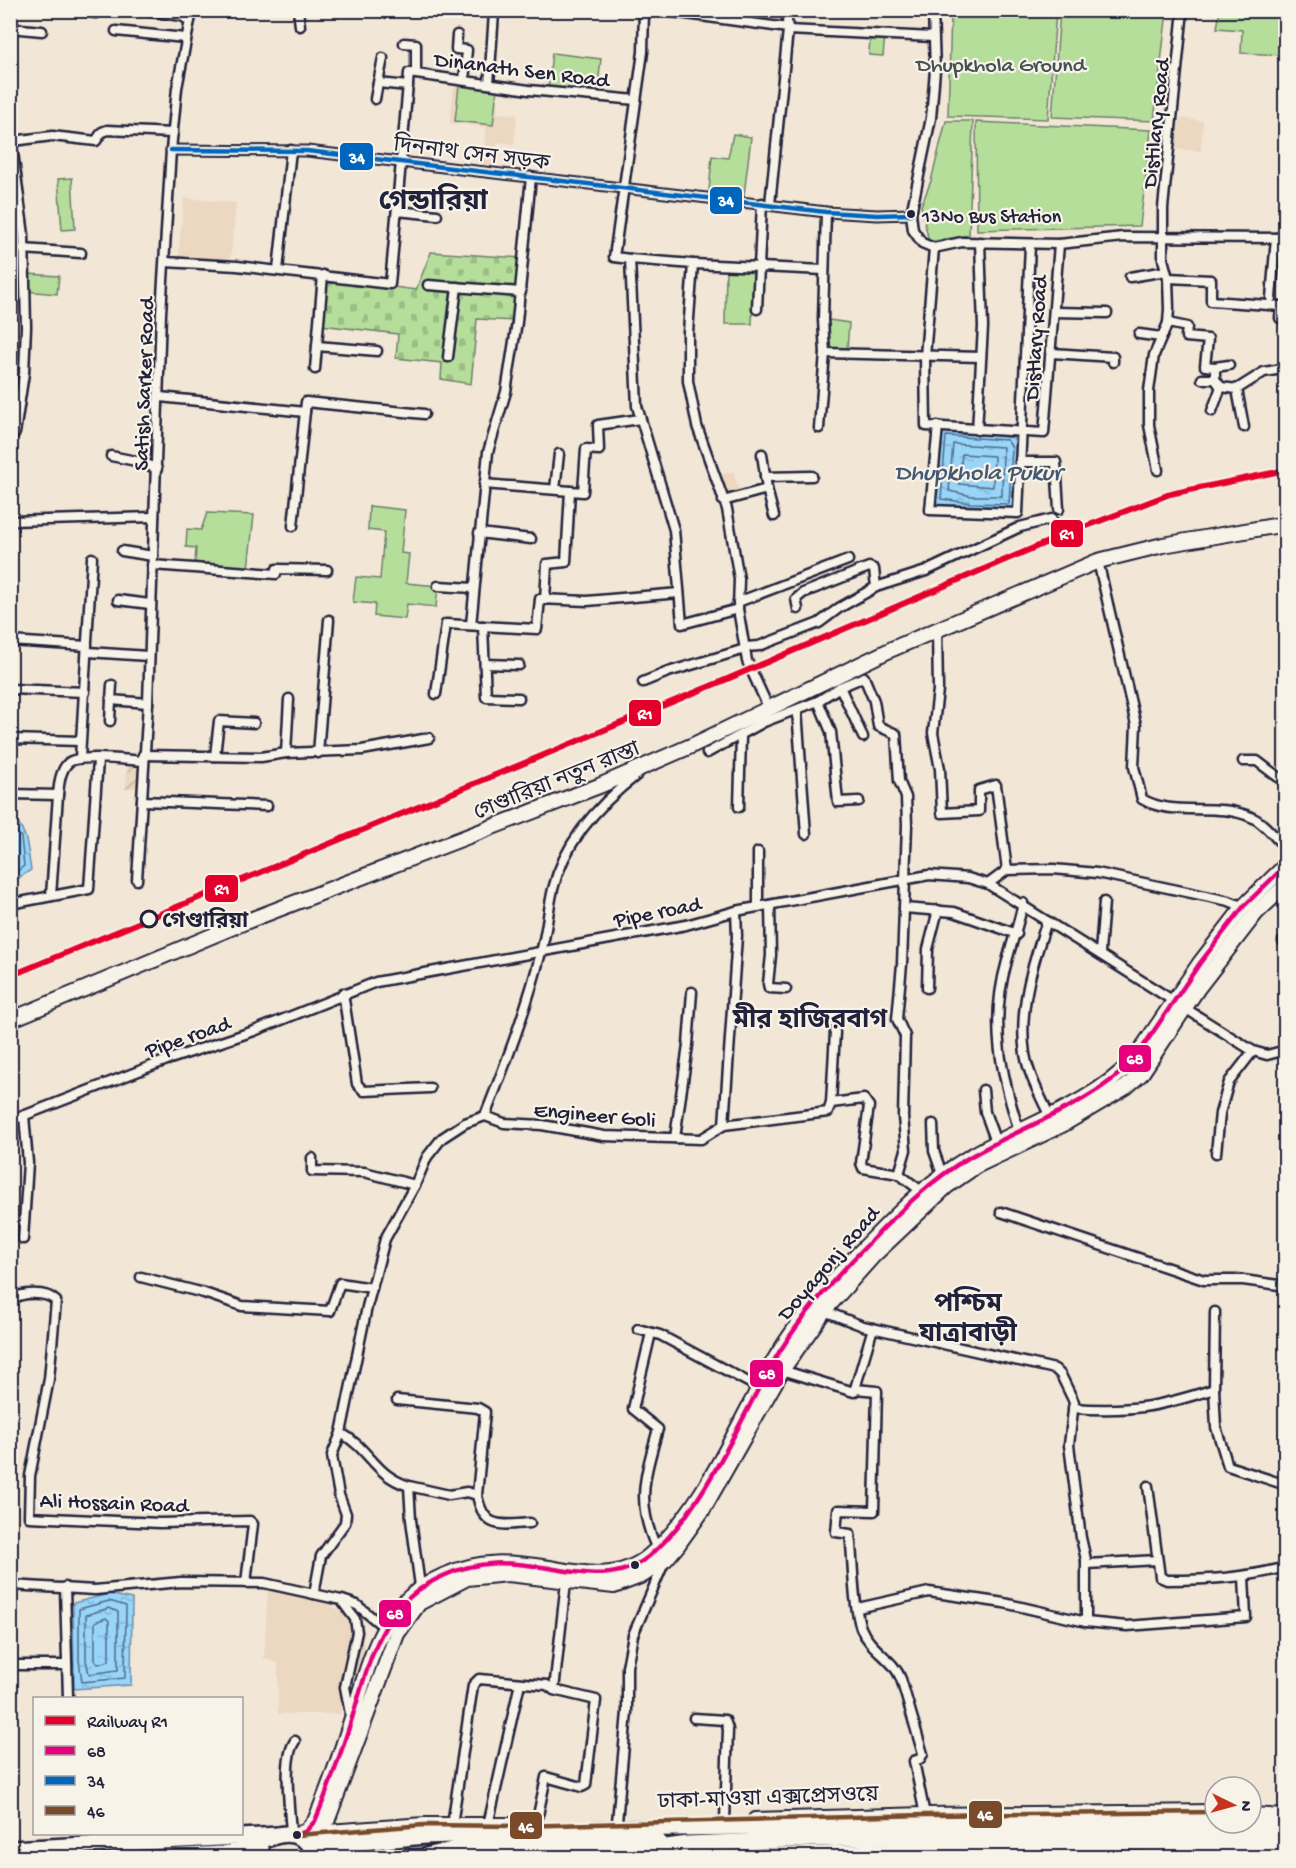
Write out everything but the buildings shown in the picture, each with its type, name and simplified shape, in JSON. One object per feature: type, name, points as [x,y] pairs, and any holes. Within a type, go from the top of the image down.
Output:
[{"type":"highway","points":[[541,1857],[630,1852],[688,1844],[814,1833],[1111,1821],[1286,1828]]},
{"type":"highway","points":[[10,1849],[289,1834],[313,1852],[425,1836],[535,1831],[1097,1832],[1286,1839]]},
{"type":"highway","points":[[148,1857],[259,1853],[271,1837],[289,1834]]},
{"type":"highway","points":[[10,1840],[78,1838],[101,1844]]},
{"type":"highway","points":[[407,1857],[431,1857],[469,1846],[631,1840],[688,1844]]},
{"type":"main road","name":"গেণ্ডারিয়া নতুন রাস্তা","points":[[10,1020],[250,920],[600,786],[769,709],[892,649],[1098,561],[1163,545],[1286,524]]},
{"type":"main road","points":[[372,1676],[413,1609],[435,1593],[467,1578],[508,1574],[614,1586],[630,1582],[661,1554],[702,1510],[765,1390],[824,1311],[927,1195],[944,1181],[998,1148],[1126,1087],[1141,1074],[1180,1003],[1286,866]]},
{"type":"main road","points":[[1250,910],[1286,885]]},
{"type":"main road","name":"Doyagonj Road","points":[[765,1390],[790,1336],[815,1301],[870,1242],[927,1195]]},
{"type":"main road","points":[[313,1852],[322,1832],[385,1628],[401,1604],[420,1586],[459,1568],[485,1563],[517,1563],[584,1574],[618,1573],[661,1554]]},
{"type":"main road","points":[[289,1834],[306,1831],[315,1821],[356,1723]]},
{"type":"main road","name":"ঢাকা-মাওয়া এক্সপ্রেসওয়ে","points":[[289,1834],[452,1825],[925,1815],[1203,1812]]},
{"type":"main road","points":[[1263,1816],[1286,1817]]},
{"type":"main road","points":[[697,1857],[905,1853],[1108,1843],[1197,1845],[1263,1854],[1286,1852]]},
{"type":"street","points":[[83,11],[96,13],[98,10]]},
{"type":"street","points":[[127,10],[182,16],[190,21]]},
{"type":"street","name":"Satish Sarker Road","points":[[137,879],[148,704],[150,604],[171,150],[185,38],[192,10]]},
{"type":"street","points":[[298,10],[300,26]]},
{"type":"street","points":[[644,10],[643,52],[614,258],[824,270]]},
{"type":"street","points":[[657,10],[788,29],[933,36]]},
{"type":"street","points":[[758,309],[758,266],[788,29],[786,10]]},
{"type":"street","points":[[933,10],[935,69],[932,118],[911,214],[913,230],[922,243],[933,248],[962,242],[1030,245],[1123,237],[1281,238],[1271,298]]},
{"type":"street","name":"Distilary Road","points":[[1158,471],[1151,445],[1149,407],[1154,355],[1168,323],[1167,275],[1163,259],[1163,208],[1183,10]]},
{"type":"street","points":[[489,84],[494,13]]},
{"type":"street","points":[[10,28],[42,31]]},
{"type":"street","points":[[116,31],[185,38]]},
{"type":"street","points":[[885,44],[891,34]]},
{"type":"street","points":[[457,35],[456,49],[467,50],[464,80]]},
{"type":"street","points":[[404,44],[416,44],[416,73]]},
{"type":"street","points":[[375,99],[383,58]]},
{"type":"street","name":"Dinanath Sen Road","points":[[165,262],[278,270],[390,284],[409,73],[636,100]]},
{"type":"street","points":[[378,83],[408,86]]},
{"type":"street","points":[[10,130],[13,141],[14,185],[22,220],[26,327],[24,373],[14,417],[15,433]]},
{"type":"street","points":[[13,141],[51,136],[96,141],[102,132],[107,130],[173,133]]},
{"type":"street","name":"দিননাথ সেন সড়ক","points":[[171,150],[291,150],[624,189]]},
{"type":"street","points":[[278,270],[291,150]]},
{"type":"street","points":[[471,625],[488,452],[507,384],[521,292],[531,177]]},
{"type":"street","points":[[624,189],[826,212],[911,214]]},
{"type":"street","points":[[397,211],[437,215]]},
{"type":"street","points":[[819,428],[825,353],[826,212]]},
{"type":"street","points":[[10,221],[22,220]]},
{"type":"street","points":[[977,430],[983,327],[980,242]]},
{"type":"street","name":"Distlary Road","points":[[1020,432],[1044,433],[1059,244]]},
{"type":"street","points":[[938,426],[930,510],[1018,513],[1030,245]]},
{"type":"street","points":[[933,248],[925,356],[926,426],[1020,432]]},
{"type":"street","points":[[23,249],[81,253]]},
{"type":"street","points":[[630,260],[636,406],[674,530],[682,624],[738,605],[848,560]]},
{"type":"street","points":[[693,264],[688,332],[688,381],[697,426],[723,501],[740,579],[738,605],[747,661],[769,709]]},
{"type":"street","points":[[315,369],[323,275]]},
{"type":"street","points":[[1130,277],[1167,275],[1211,280],[1211,301],[1281,306],[1280,318],[1286,319]]},
{"type":"street","points":[[428,285],[521,292]]},
{"type":"street","points":[[448,357],[457,287]]},
{"type":"street","points":[[1054,312],[1107,313]]},
{"type":"street","points":[[1168,323],[1187,327],[1186,337],[1208,339],[1205,366],[1229,365]]},
{"type":"street","points":[[1139,334],[1161,337]]},
{"type":"street","points":[[317,346],[377,351]]},
{"type":"street","points":[[825,353],[981,357]]},
{"type":"street","points":[[1052,353],[1113,357],[1113,362]]},
{"type":"street","points":[[1215,367],[1215,379],[1221,387],[1237,389],[1264,372],[1281,369]]},
{"type":"street","points":[[1202,379],[1215,379]]},
{"type":"street","points":[[1212,411],[1221,387]]},
{"type":"street","points":[[1237,389],[1244,427]]},
{"type":"street","points":[[160,397],[305,412]]},
{"type":"street","points":[[293,526],[306,402],[424,414]]},
{"type":"street","points":[[484,484],[583,492],[586,449],[599,450],[598,424],[640,419]]},
{"type":"street","points":[[555,489],[559,454]]},
{"type":"street","points":[[762,454],[774,516]]},
{"type":"street","points":[[111,456],[141,462],[157,469]]},
{"type":"street","points":[[1020,462],[1056,462],[1059,509]]},
{"type":"street","points":[[765,477],[812,476]]},
{"type":"street","points":[[723,501],[767,489]]},
{"type":"street","points":[[545,600],[547,564],[566,562],[570,491]]},
{"type":"street","points":[[10,521],[154,517]]},
{"type":"street","points":[[643,682],[745,648],[759,646],[819,623],[838,608],[876,587],[926,572],[1020,527],[1052,519]]},
{"type":"street","points":[[479,532],[531,538]]},
{"type":"street","points":[[122,551],[153,561],[276,574],[278,569],[327,570]]},
{"type":"street","points":[[80,758],[92,558]]},
{"type":"street","points":[[1098,561],[1136,725],[1134,767],[1142,799],[1155,807],[1227,809],[1254,817],[1286,849]]},
{"type":"street","points":[[798,609],[796,599],[803,593],[869,567],[874,569],[876,587]]},
{"type":"street","points":[[438,586],[474,588]]},
{"type":"street","points":[[436,694],[446,624],[537,629],[540,600],[587,601],[679,593]]},
{"type":"street","points":[[118,600],[150,604]]},
{"type":"street","points":[[318,753],[329,620]]},
{"type":"street","points":[[483,626],[486,697],[519,698]]},
{"type":"street","points":[[938,631],[938,690],[933,733],[940,769],[942,813],[979,811],[979,790],[996,785],[1007,870]]},
{"type":"street","points":[[10,640],[148,656]]},
{"type":"street","points":[[485,664],[519,665]]},
{"type":"street","points":[[707,753],[741,737],[764,722],[818,701],[840,687],[864,677],[874,700],[878,726],[896,735],[899,781],[906,797],[904,908],[897,1020],[905,1036],[903,1117],[906,1150],[899,1174]]},
{"type":"street","points":[[110,721],[112,685]]},
{"type":"street","points":[[840,687],[863,737]]},
{"type":"street","points":[[10,689],[85,692]]},
{"type":"street","points":[[286,753],[289,699]]},
{"type":"street","points":[[111,700],[148,704]]},
{"type":"street","points":[[818,701],[831,732],[838,802],[859,801]]},
{"type":"street","points":[[797,710],[806,834]]},
{"type":"street","points":[[215,756],[219,721],[254,723]]},
{"type":"street","points":[[739,807],[741,737]]},
{"type":"street","points":[[51,896],[60,778],[66,764],[80,758],[261,757],[286,753],[362,750],[429,738]]},
{"type":"street","points":[[10,739],[80,741]]},
{"type":"street","points":[[10,904],[89,889],[98,759]]},
{"type":"street","points":[[1243,761],[1257,761],[1285,783]]},
{"type":"street","points":[[315,1594],[321,1556],[345,1523],[346,1514],[339,1496],[332,1455],[341,1433],[372,1288],[385,1239],[415,1185],[427,1157],[441,1138],[465,1123],[485,1116],[515,1037],[542,950],[554,886],[572,846],[588,819],[603,803],[650,764]]},
{"type":"street","points":[[10,794],[58,795]]},
{"type":"street","points":[[142,801],[267,806]]},
{"type":"street","points":[[758,852],[758,907]]},
{"type":"street","points":[[988,884],[1007,870],[1053,869],[1097,873],[1250,910]]},
{"type":"street","name":"Pipe road","points":[[10,1121],[167,1060],[254,1031],[343,993],[375,982],[686,925],[736,911],[929,875],[968,878],[988,884],[1023,903],[1047,921],[1100,952],[1253,1051]]},
{"type":"street","points":[[1100,952],[1104,902]]},
{"type":"street","points":[[1021,1136],[1000,1067],[998,1034],[999,1001],[1006,962],[1017,934],[1023,903]]},
{"type":"street","points":[[770,905],[771,955],[768,984],[769,988],[786,989]]},
{"type":"street","points":[[904,908],[938,910],[974,917],[1017,934]]},
{"type":"street","points":[[927,988],[928,949],[938,910]]},
{"type":"street","points":[[724,1125],[737,936],[736,911]]},
{"type":"street","points":[[1047,921],[1026,992],[1025,1054],[1035,1084],[1053,1122]]},
{"type":"street","points":[[675,1138],[688,1045],[692,992]]},
{"type":"street","points":[[343,993],[357,1084],[364,1091],[430,1088]]},
{"type":"street","points":[[831,1103],[834,1032]]},
{"type":"street","points":[[1216,1153],[1220,1113],[1229,1082],[1253,1051],[1267,1055],[1286,1050]]},
{"type":"street","points":[[983,1090],[985,1112],[998,1148]]},
{"type":"street","name":"Engineer Goli","points":[[485,1116],[504,1123],[542,1125],[604,1136],[700,1139],[724,1125],[828,1112],[831,1103],[842,1100],[868,1101],[861,1164],[863,1168],[899,1174],[927,1195]]},
{"type":"street","points":[[23,1239],[28,1163],[24,1115]]},
{"type":"street","points":[[933,1124],[934,1151],[944,1181]]},
{"type":"street","points":[[312,1158],[312,1171],[364,1172],[415,1185]]},
{"type":"street","points":[[1001,1212],[1204,1280],[1243,1280],[1286,1286]]},
{"type":"street","points":[[141,1277],[204,1293],[242,1306],[330,1311],[340,1283],[372,1288]]},
{"type":"street","name":"Ali Hossain Road","points":[[13,1298],[45,1294],[56,1301],[50,1379],[31,1469],[29,1517],[160,1522],[250,1521],[253,1524],[246,1582]]},
{"type":"street","points":[[824,1311],[873,1328],[1055,1369],[1067,1385],[1073,1408],[1069,1445],[1086,1561],[1086,1622]]},
{"type":"street","points":[[1215,1312],[1216,1427],[1228,1466],[1286,1485]]},
{"type":"street","points":[[855,1389],[873,1328]]},
{"type":"street","points":[[638,1329],[651,1333],[765,1390]]},
{"type":"street","points":[[617,1822],[627,1712],[627,1667],[633,1635],[661,1554],[646,1527],[643,1499],[643,1482],[658,1429],[633,1409],[651,1333]]},
{"type":"street","points":[[782,1370],[854,1392],[855,1389],[877,1391],[874,1511],[838,1510],[836,1532],[850,1534],[861,1627],[874,1649],[897,1668],[902,1679],[923,1754],[920,1759],[914,1761],[925,1815]]},
{"type":"street","points":[[1073,1408],[1119,1411],[1150,1407],[1214,1389]]},
{"type":"street","points":[[397,1400],[478,1408],[485,1412],[477,1495],[479,1507],[488,1521],[497,1525],[530,1523]]},
{"type":"street","points":[[341,1433],[357,1442],[377,1468],[392,1480],[449,1495],[467,1492],[477,1495]]},
{"type":"street","points":[[410,1486],[411,1520],[420,1586],[435,1593]]},
{"type":"street","points":[[1148,1486],[1160,1577],[1167,1580],[1244,1577],[1286,1567]]},
{"type":"street","points":[[1086,1561],[1087,1564],[1098,1564],[1157,1560]]},
{"type":"street","points":[[858,1608],[929,1592],[1004,1603],[1086,1622],[1127,1626],[1246,1617],[1244,1577]]},
{"type":"street","points":[[10,1584],[94,1590],[181,1582],[273,1584],[357,1605],[385,1628]]},
{"type":"street","points":[[554,1690],[566,1582]]},
{"type":"street","points":[[65,1587],[68,1697]]},
{"type":"street","points":[[341,1600],[355,1619],[357,1632],[345,1687],[356,1723]]},
{"type":"street","points":[[10,1665],[67,1665]]},
{"type":"street","points":[[452,1825],[473,1684],[479,1679],[547,1685],[554,1690],[596,1700],[586,1785],[582,1787],[546,1777],[536,1825]]},
{"type":"street","points":[[488,1825],[520,1683]]},
{"type":"street","points":[[694,1718],[725,1720],[728,1729],[725,1821]]},
{"type":"street","points":[[289,1834],[287,1762],[290,1747],[295,1741]]},
{"type":"street","points":[[1108,1843],[1108,1857]]},
{"type":"shaded area","points":[[454,82],[499,87],[497,113],[517,115],[514,144],[498,142],[495,172],[482,171],[486,127],[450,123]]},
{"type":"shaded area","points":[[1180,118],[1203,121],[1201,151],[1176,149]]},
{"type":"shaded area","points":[[184,198],[236,203],[230,263],[178,259]]},
{"type":"shaded area","points":[[733,471],[740,494],[725,498],[718,476]]},
{"type":"shaded area","points":[[128,763],[142,764],[141,787],[125,789]]},
{"type":"shaded area","points":[[268,1588],[321,1600],[343,1612],[360,1635],[365,1649],[340,1714],[278,1714],[278,1663],[264,1658]]},
{"type":"green space","name":"Dhupkhola Ground","points":[[951,11],[1056,11],[1048,119],[948,116]]},
{"type":"green space","points":[[1060,11],[1167,11],[1154,121],[1052,117]]},
{"type":"green space","points":[[1220,11],[1284,11],[1284,55],[1241,53],[1242,30],[1217,28]]},
{"type":"green space","points":[[870,34],[885,35],[883,56],[869,55]]},
{"type":"green space","points":[[552,53],[601,59],[597,94],[548,88]]},
{"type":"green space","points":[[459,85],[497,89],[493,125],[455,121]]},
{"type":"green space","points":[[946,121],[973,121],[969,235],[929,242],[921,206],[931,181]]},
{"type":"green space","points":[[976,122],[1151,130],[1140,226],[977,230]]},
{"type":"green space","points":[[733,134],[751,137],[744,195],[709,191],[712,156],[728,158]]},
{"type":"green space","points":[[72,178],[75,229],[62,230],[58,179]]},
{"type":"green space","points":[[431,252],[522,258],[515,321],[477,319],[471,384],[441,379],[442,363],[396,358],[398,334],[321,325],[327,278],[416,290]]},
{"type":"green space","points":[[726,269],[753,269],[752,324],[725,324]]},
{"type":"green space","points":[[28,274],[59,276],[57,294],[26,291]]},
{"type":"green space","points":[[829,320],[849,323],[847,350],[828,347]]},
{"type":"green space","points":[[369,506],[405,510],[401,553],[409,554],[406,583],[438,586],[436,607],[407,604],[405,619],[374,616],[375,604],[353,602],[356,577],[380,579],[384,532],[368,530]]},
{"type":"green space","points":[[207,513],[254,515],[248,568],[195,563],[196,548],[186,547],[187,529],[201,530]]},
{"type":"water","name":"Dhupkhola Pukur","points":[[940,429],[1010,433],[1018,445],[1015,511],[934,507]]},
{"type":"water","points":[[11,816],[24,834],[31,870],[11,883]]},
{"type":"water","points":[[109,1594],[132,1599],[131,1685],[74,1689],[73,1603]]},
{"type":"rail line","name":"R1","points":[[10,976],[725,680],[1066,534],[1170,494],[1286,470]]},
{"type":"transit line","name":"34","points":[[171,150],[307,151],[826,212],[911,214]]},
{"type":"transit line","name":"68","points":[[297,1835],[306,1831],[315,1821],[373,1654],[392,1617],[405,1602],[422,1588],[443,1576],[482,1564],[508,1563],[600,1574],[625,1570],[648,1557],[685,1517],[718,1466],[782,1347],[805,1315],[844,1269],[905,1207],[954,1167],[989,1146],[1076,1103],[1116,1076],[1134,1060],[1200,963],[1244,906],[1286,865]]},
{"type":"transit line","name":"46","points":[[297,1835],[424,1825],[517,1826],[925,1815],[1203,1812]]},
{"type":"place","name":"13No Bus Station","points":[[911,214]]},
{"type":"place","name":"গেণ্ডারিয়া","points":[[149,919]]},
{"type":"district","name":"গেন্ডারিয়া","points":[[433,199]]},
{"type":"district","name":"মীর হাজিরবাগ","points":[[810,1018]]},
{"type":"district","name":"পশ্চিম যাত্রাবাড়ী","points":[[968,1317]]}]
